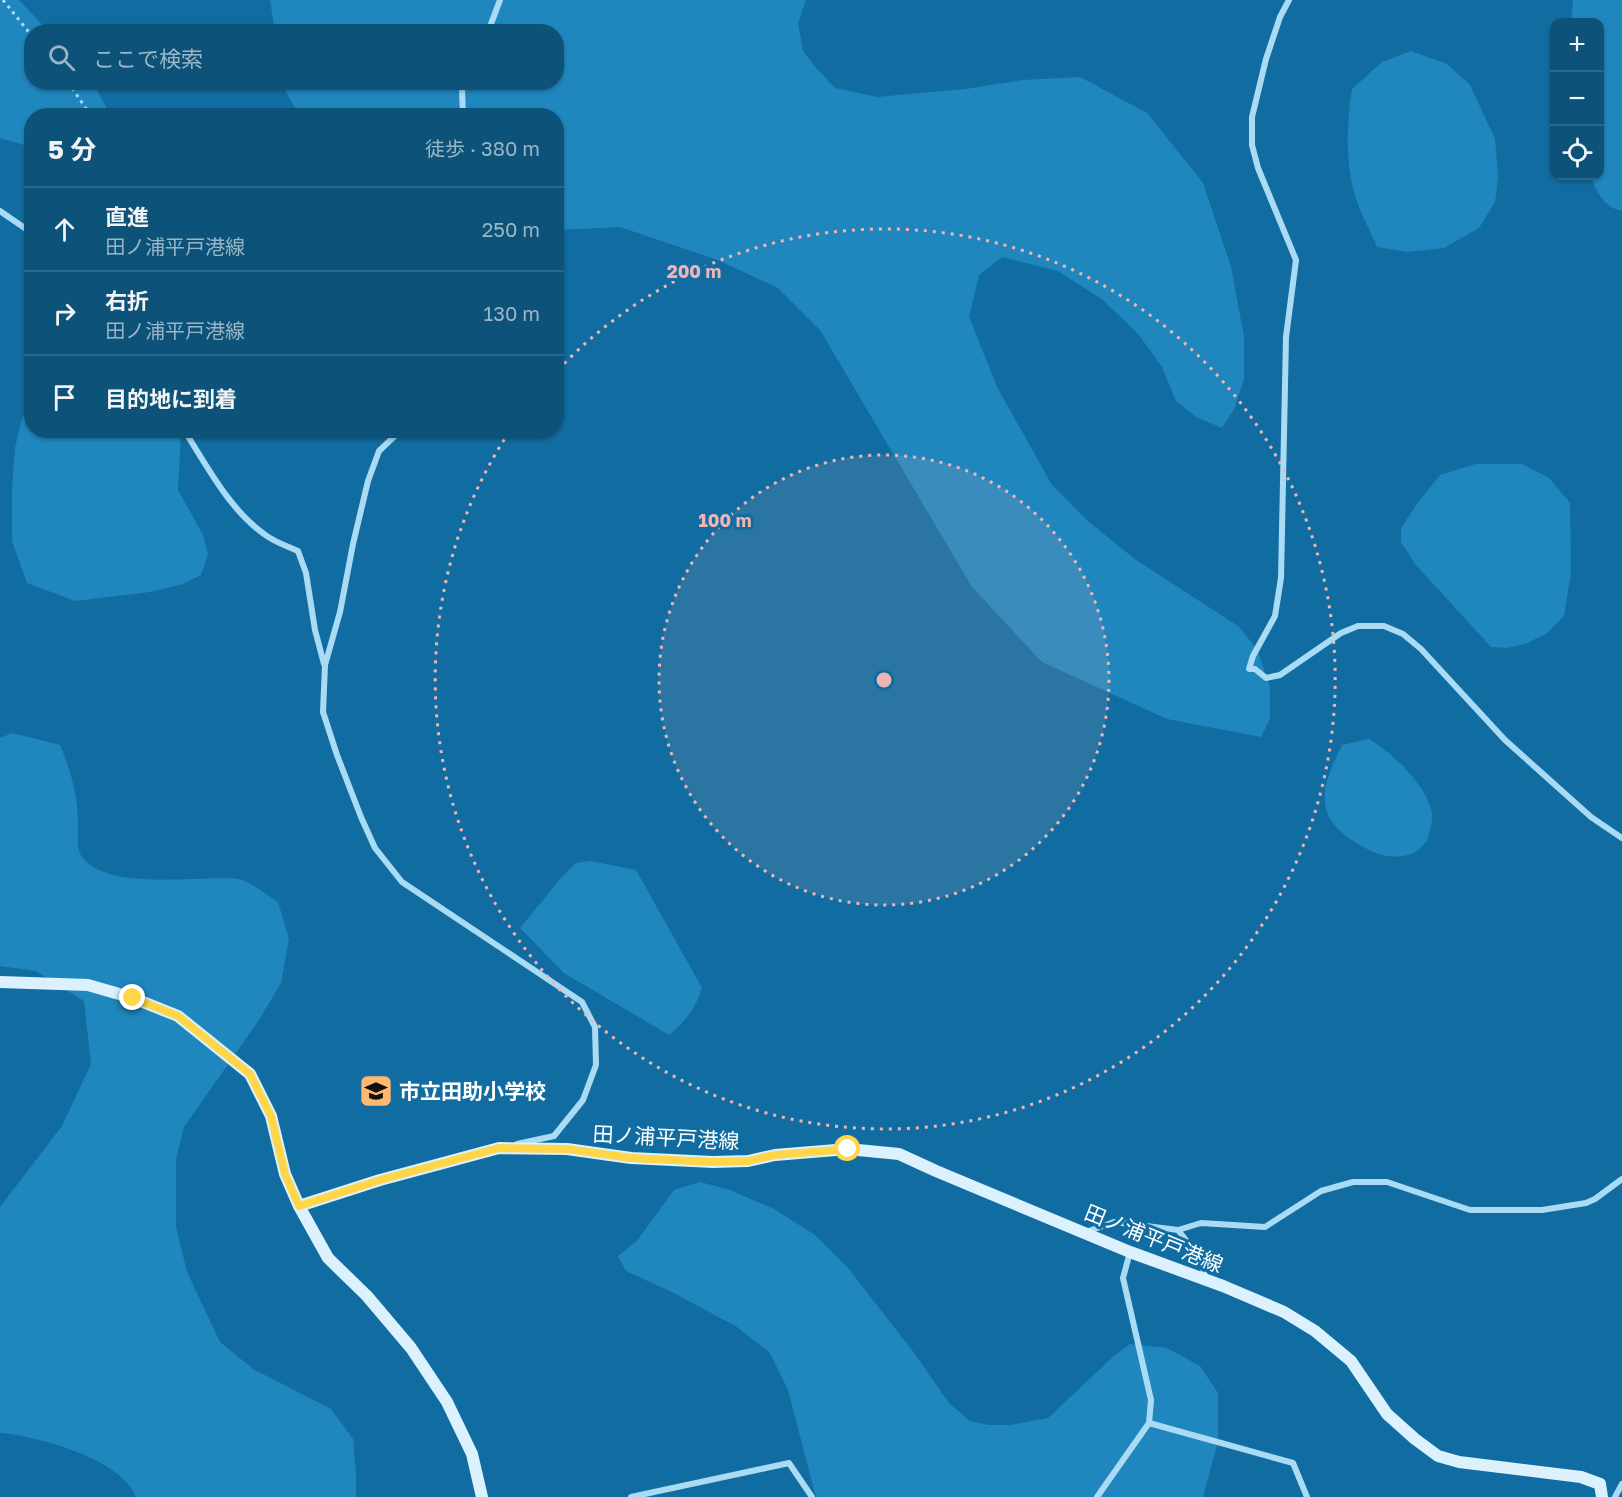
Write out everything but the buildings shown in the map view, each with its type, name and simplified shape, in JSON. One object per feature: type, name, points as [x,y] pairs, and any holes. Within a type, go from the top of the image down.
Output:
[{"type":"main road","points":[[0,982],[88,985],[133,998],[178,1016],[250,1074],[271,1116],[285,1174],[299,1206],[328,1258],[367,1296],[411,1348],[447,1402],[472,1454],[482,1497]]},
{"type":"main road","name":"田ノ浦平戸港線","points":[[299,1206],[380,1180],[499,1148],[567,1149],[631,1158],[713,1162],[748,1161],[775,1155],[848,1149],[899,1154],[1130,1252],[1284,1312],[1315,1330],[1351,1361],[1387,1414],[1414,1439],[1438,1456],[1459,1462],[1581,1477],[1600,1484],[1602,1497]]},
{"type":"street","points":[[491,24],[500,0]]},
{"type":"street","points":[[1290,0],[1280,17],[1266,58],[1252,117],[1252,146],[1258,168],[1296,260],[1286,337],[1281,578],[1275,616],[1253,656],[1249,669],[1255,669],[1266,678],[1280,675],[1341,633],[1358,626],[1384,626],[1403,634],[1421,649],[1505,740],[1591,818],[1622,838]]},
{"type":"street","points":[[462,90],[463,108]]},
{"type":"street","points":[[0,211],[24,228]]},
{"type":"street","points":[[189,438],[216,481],[243,516],[265,536],[298,551],[306,573],[315,630],[324,665]]},
{"type":"street","points":[[393,438],[379,452],[368,481],[340,612],[324,665],[323,712],[337,756],[375,848],[402,882],[582,1002],[595,1027],[596,1065],[583,1100],[554,1136],[499,1148]]},
{"type":"street","points":[[1086,1232],[1114,1222],[1178,1230],[1202,1223],[1264,1227],[1321,1191],[1353,1182],[1387,1182],[1470,1210],[1542,1210],[1586,1203],[1622,1179]]},
{"type":"street","points":[[1178,1230],[1200,1258],[1206,1280]]},
{"type":"street","points":[[1097,1497],[1149,1423],[1150,1400],[1123,1278],[1130,1252]]},
{"type":"street","points":[[1149,1423],[1293,1463],[1307,1497]]},
{"type":"street","points":[[631,1497],[789,1463],[812,1497]]},
{"type":"street","points":[[1614,1497],[1622,1484]]},
{"type":"path","points":[[3,0],[24,26]]},
{"type":"path","points":[[73,90],[86,108]]},
{"type":"shaded area","points":[[0,0],[19,0],[41,24],[24,24],[24,90],[97,90],[107,108],[24,108],[24,145],[0,138]]},
{"type":"shaded area","points":[[270,0],[806,0],[798,23],[803,51],[835,88],[877,97],[966,89],[1022,80],[1080,77],[1147,113],[1203,183],[1231,267],[1244,337],[1244,379],[1234,409],[1222,428],[1196,417],[1176,401],[1162,367],[1139,335],[1103,300],[1058,271],[1002,257],[979,275],[969,317],[997,387],[1052,485],[1089,522],[1136,560],[1238,626],[1257,649],[1270,687],[1270,719],[1261,737],[1167,719],[1042,662],[972,587],[820,330],[778,288],[718,260],[620,227],[564,230],[564,108],[295,108],[285,90],[564,90],[564,24],[274,24]]},
{"type":"shaded area","points":[[1573,0],[1622,0],[1622,211],[1610,206],[1602,198],[1592,180],[1604,180],[1604,18],[1571,18]]},
{"type":"shaded area","points":[[1411,51],[1447,64],[1470,85],[1495,139],[1498,176],[1495,202],[1479,228],[1444,248],[1408,252],[1377,247],[1355,195],[1348,142],[1352,89],[1382,62]]},
{"type":"shaded area","points":[[24,415],[24,438],[181,438],[178,490],[203,535],[208,554],[201,575],[183,584],[150,592],[75,601],[27,583],[12,541],[15,448]]},
{"type":"shaded area","points":[[1476,464],[1522,464],[1549,478],[1570,503],[1571,573],[1564,616],[1547,633],[1525,644],[1507,648],[1491,647],[1415,564],[1401,542],[1401,528],[1440,475]]},
{"type":"shaded area","points":[[12,733],[60,745],[71,774],[75,794],[79,850],[82,857],[95,868],[112,875],[155,880],[238,879],[278,902],[289,939],[281,983],[259,1020],[184,1127],[176,1160],[176,1227],[187,1272],[220,1342],[253,1369],[331,1409],[353,1439],[356,1497],[136,1497],[128,1483],[97,1461],[56,1445],[0,1433],[0,1207],[62,1126],[91,1064],[84,1001],[36,971],[0,966],[0,738]]},
{"type":"shaded area","points":[[1369,739],[1405,768],[1426,796],[1430,806],[1432,818],[1428,838],[1411,854],[1389,856],[1372,851],[1345,835],[1327,813],[1325,789],[1342,745]]},
{"type":"shaded area","points":[[591,861],[636,870],[702,988],[689,1014],[669,1035],[564,973],[520,928],[576,863]]},
{"type":"shaded area","points":[[700,1182],[730,1190],[774,1209],[815,1235],[848,1268],[915,1354],[948,1402],[970,1421],[988,1425],[1011,1425],[1048,1418],[1115,1355],[1130,1344],[1167,1348],[1200,1366],[1218,1393],[1218,1441],[1203,1497],[817,1497],[788,1390],[770,1353],[737,1327],[674,1293],[626,1271],[618,1256],[637,1241],[674,1190]]},
{"type":"place","name":"市立田助小学校","points":[[376,1091]]},
{"type":"route","points":[[133,998],[178,1016],[250,1074],[271,1116],[285,1174],[299,1206],[380,1180],[499,1148],[567,1149],[631,1158],[713,1162],[748,1161],[775,1155],[848,1149]]}]
